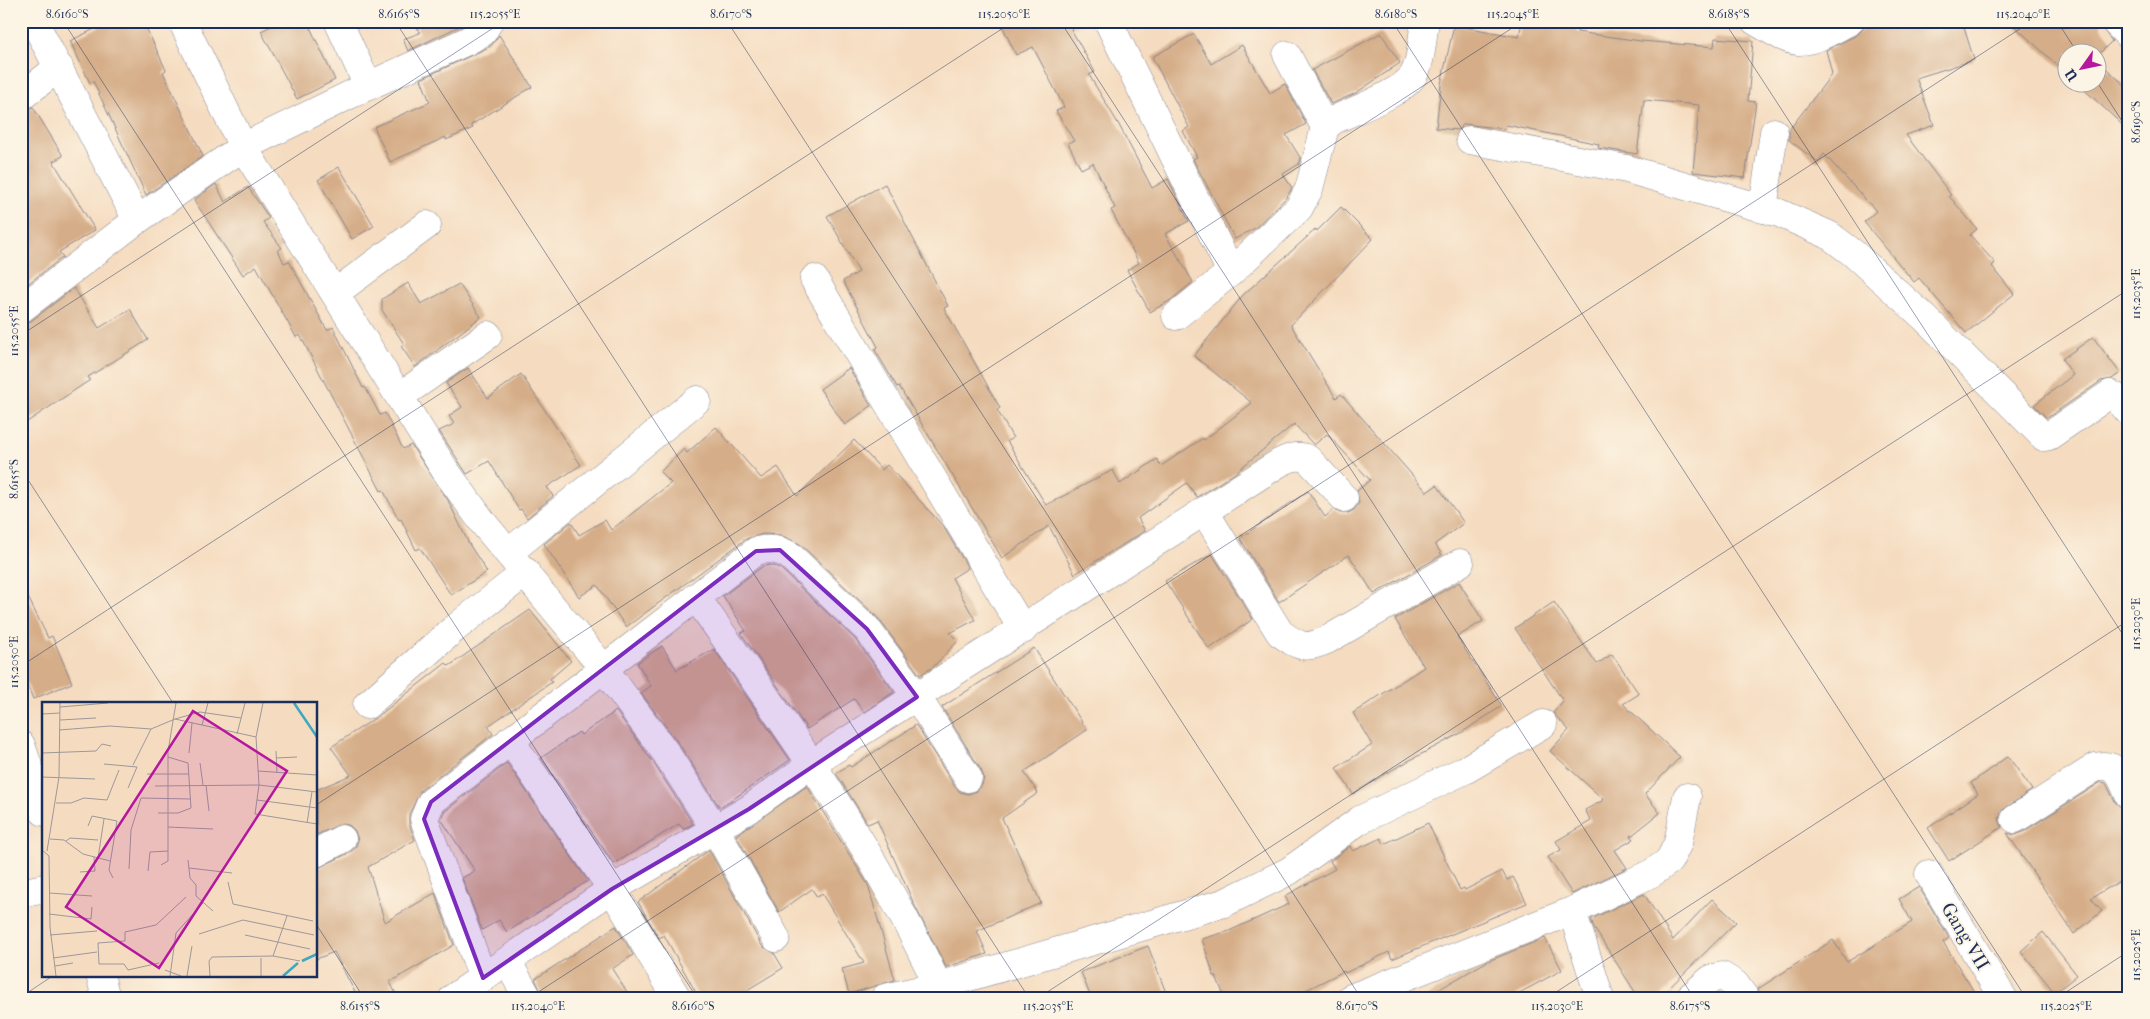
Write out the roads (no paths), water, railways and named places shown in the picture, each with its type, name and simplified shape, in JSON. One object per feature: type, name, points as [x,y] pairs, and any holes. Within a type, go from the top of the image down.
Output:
[{"type":"street","points":[[34,21],[137,220]]},
{"type":"street","points":[[182,21],[243,147],[400,396],[444,470],[605,670],[666,753],[715,829],[776,938]]},
{"type":"street","points":[[338,21],[368,86]]},
{"type":"street","points":[[21,308],[137,220],[243,147],[368,86],[467,41],[483,32],[489,21]]},
{"type":"street","points":[[1108,21],[1231,272]]},
{"type":"street","points":[[1176,316],[1231,272],[1299,208],[1309,188],[1325,128],[1334,120],[1402,86],[1413,75],[1418,61],[1425,21]]},
{"type":"street","points":[[1755,21],[1785,37],[1798,41],[1812,38],[1850,21]]},
{"type":"street","points":[[1287,55],[1325,128]]},
{"type":"street","points":[[21,97],[59,67]]},
{"type":"street","points":[[1763,209],[1774,132]]},
{"type":"street","points":[[1470,140],[1627,169],[1763,209],[1813,227],[1829,235],[1853,253],[1925,318],[2044,437],[2049,436],[2110,394],[2116,396],[2129,412]]},
{"type":"street","points":[[335,293],[427,225]]},
{"type":"street","points":[[814,279],[1023,630]]},
{"type":"street","points":[[400,396],[488,336]]},
{"type":"street","points":[[367,705],[454,629],[517,563],[697,400]]},
{"type":"street","points":[[453,998],[612,889],[715,829],[1279,463],[1290,457],[1302,456],[1308,459],[1344,498]]},
{"type":"street","points":[[1204,511],[1280,633],[1299,646],[1306,647],[1327,640],[1460,562]]},
{"type":"street","points":[[483,978],[424,819],[431,802],[510,740],[605,670],[756,551],[767,549],[780,550],[789,555],[867,629],[917,697],[968,778]]},
{"type":"street","points":[[696,597],[813,764],[885,885],[938,986]]},
{"type":"street","points":[[885,998],[938,986],[1224,903],[1289,871],[1360,820],[1465,770],[1542,724]]},
{"type":"street","points":[[510,740],[612,889],[677,998]]},
{"type":"street","points":[[21,745],[42,806]]},
{"type":"street","points":[[2015,819],[2096,767],[2105,765],[2113,767],[2119,774],[2129,795]]},
{"type":"street","points":[[1351,998],[1572,911],[1652,873],[1669,861],[1678,843],[1687,797]]},
{"type":"street","points":[[318,851],[342,839]]},
{"type":"street","name":"Gang VII","points":[[1929,874],[2004,998]]},
{"type":"street","points":[[21,893],[42,888]]},
{"type":"street","points":[[1572,911],[1600,998]]},
{"type":"street","points":[[508,961],[528,998]]},
{"type":"street","points":[[100,976],[106,998]]},
{"type":"street","points":[[1690,998],[1711,979],[1722,976],[1735,984],[1745,998]]}]
